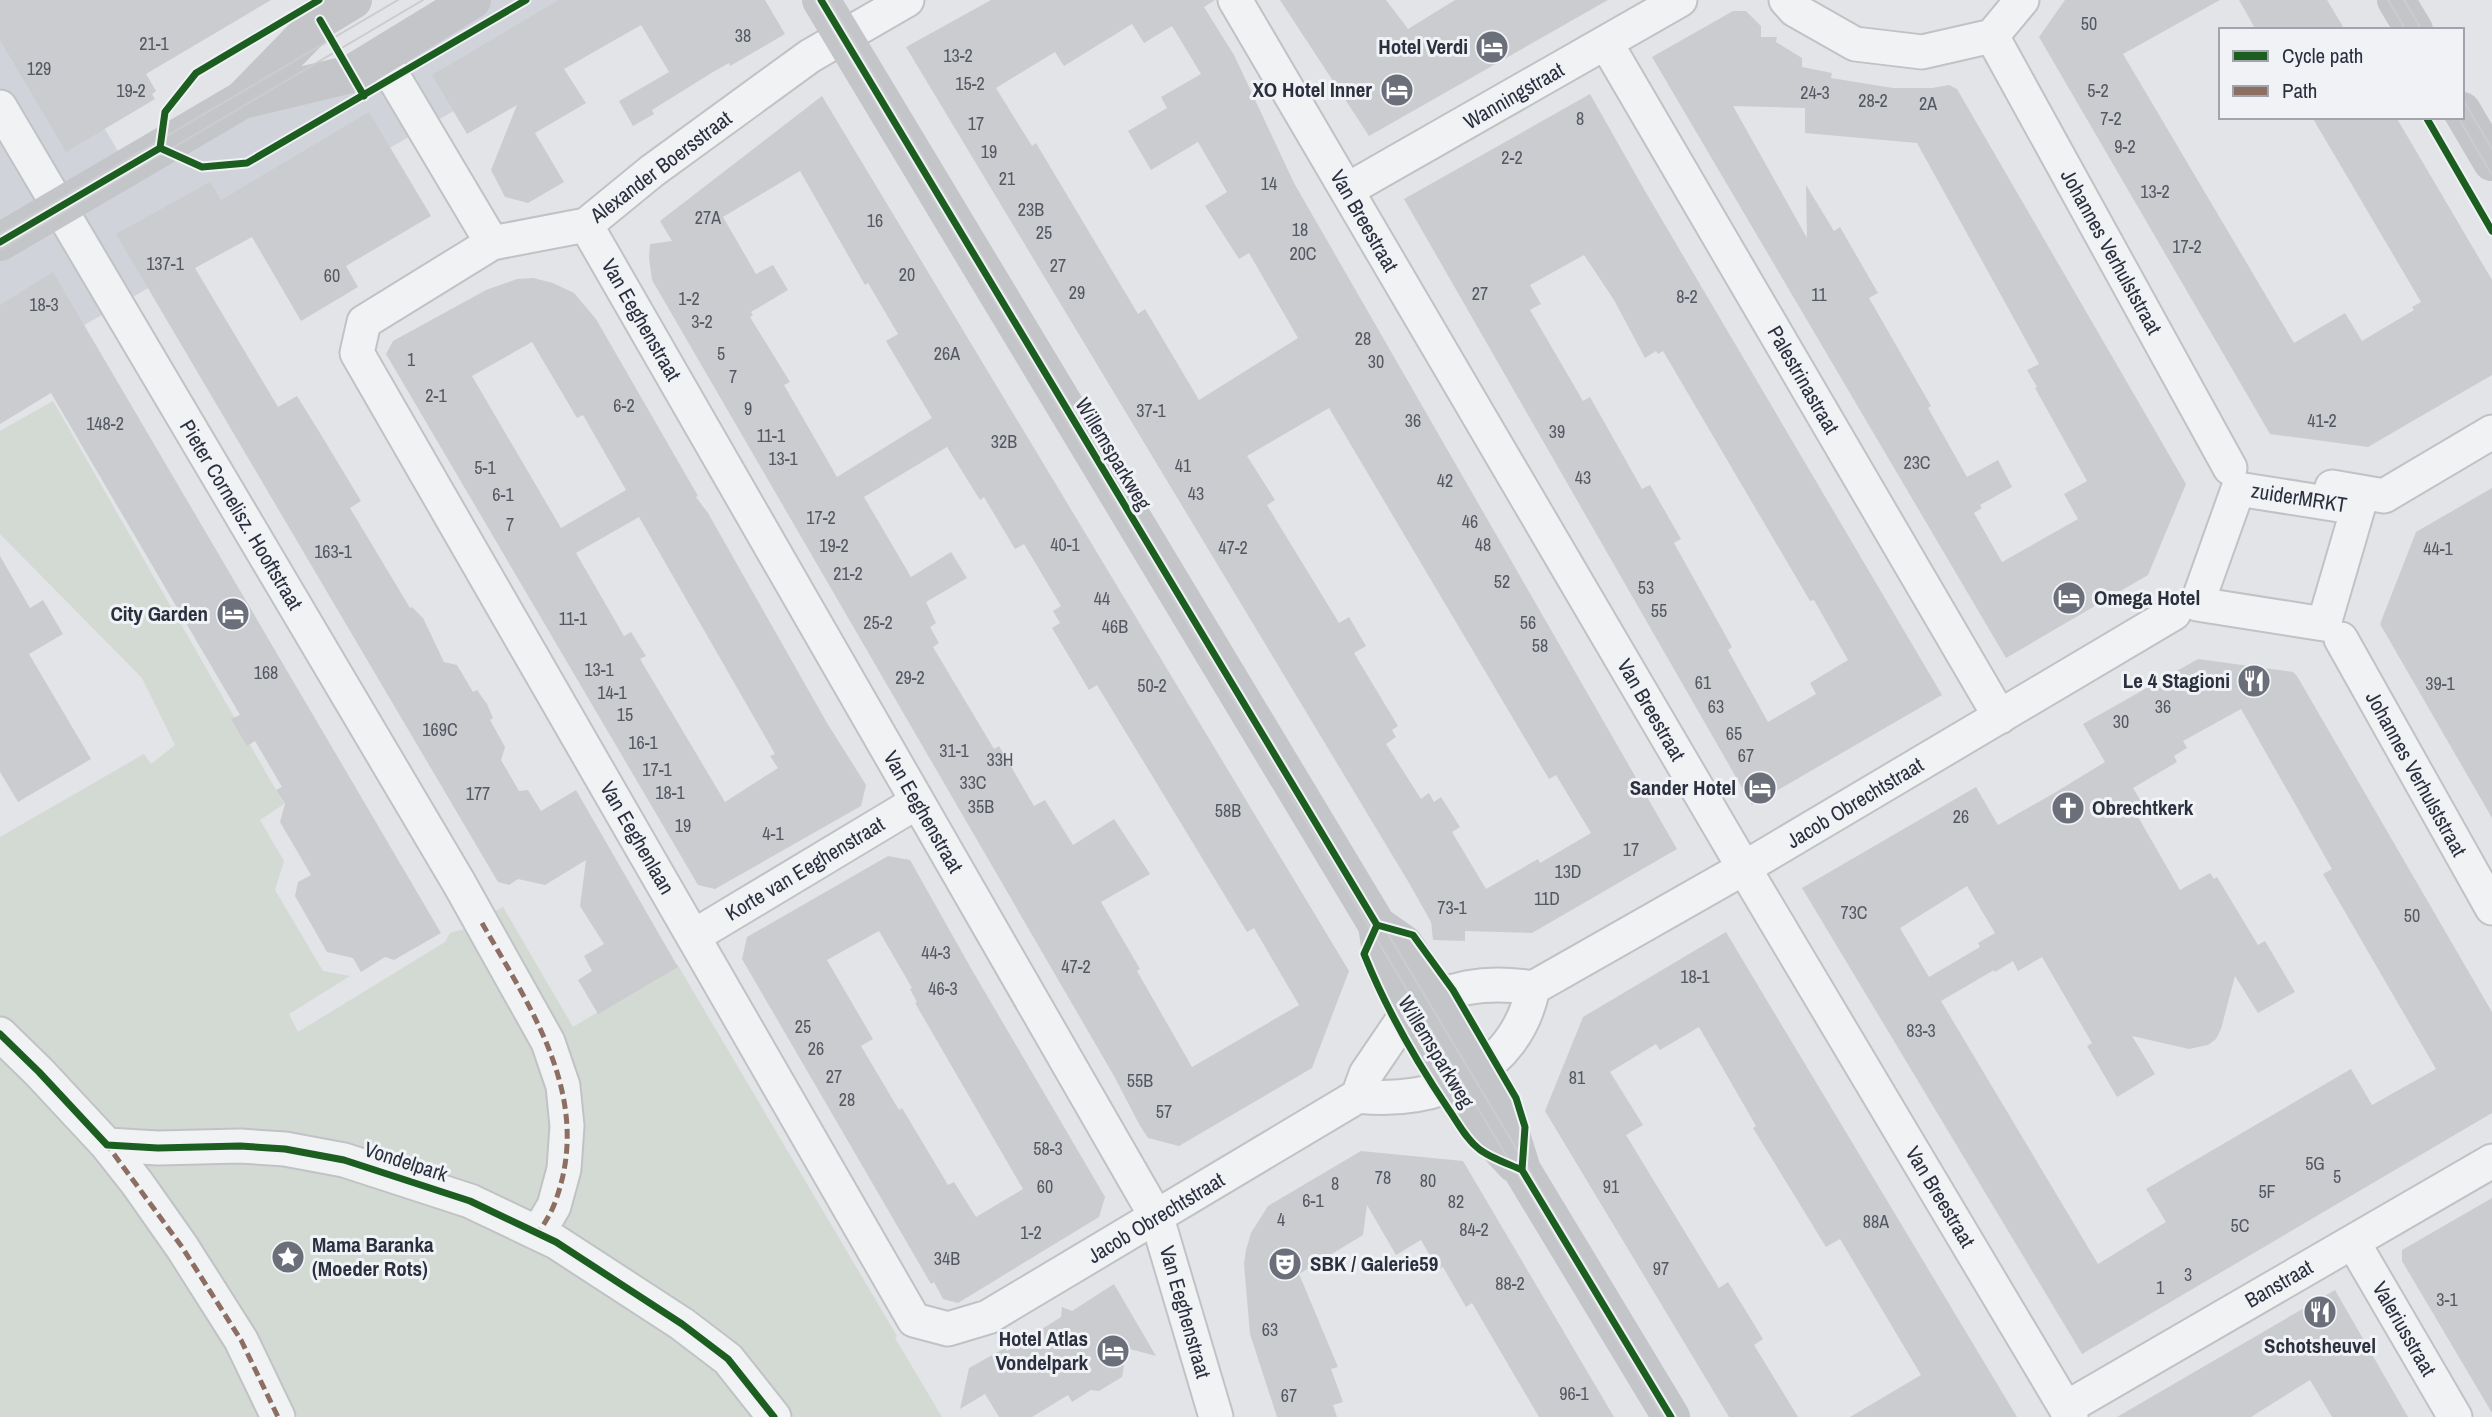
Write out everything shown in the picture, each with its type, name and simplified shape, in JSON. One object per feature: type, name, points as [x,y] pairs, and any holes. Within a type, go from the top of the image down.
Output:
[{"type":"street","points":[[242,100],[314,10],[353,0]]},
{"type":"street","points":[[0,242],[242,100],[351,74],[472,0]]},
{"type":"street","name":"Willemsparkweg","points":[[821,0],[1377,925],[1404,944],[1423,1004],[1467,1078],[1502,1106],[1522,1170],[1671,1417]]},
{"type":"street","name":"Alexander Boersstraat","points":[[363,322],[492,243],[586,225],[652,171],[810,56],[907,0]]},
{"type":"street","name":"Van Breestraat","points":[[1235,0],[1744,868],[2069,1412]]},
{"type":"street","name":"Wanningstraat","points":[[1347,190],[1680,0]]},
{"type":"street","points":[[1786,0],[1795,10],[1855,44],[1922,52],[1992,36],[2022,0]]},
{"type":"street","points":[[2396,0],[2413,28]]},
{"type":"street","name":"Johannes Verhulststraat","points":[[1992,36],[2230,468]]},
{"type":"street","name":"Palestrinastraat","points":[[1606,43],[2000,717]]},
{"type":"street","points":[[381,55],[492,243]]},
{"type":"street","name":"Pieter Cornelisz. Hooftstraat","points":[[0,107],[482,923],[548,1042],[563,1086],[567,1126],[564,1169],[554,1206],[538,1233]]},
{"type":"street","points":[[2464,114],[2492,162]]},
{"type":"street","name":"Van Eeghenstraat","points":[[586,225],[1157,1218],[1216,1417]]},
{"type":"street","name":"Van Eeghenlaan","points":[[363,322],[358,353],[914,1320],[948,1329]]},
{"type":"street","points":[[2384,496],[2341,639],[2186,609],[2230,468],[2384,496],[2492,432]]},
{"type":"street","name":"zuiderMRKT","points":[[2238,489],[2358,508],[2324,624],[2186,609],[2238,489]]},
{"type":"street","name":"Jacob Obrechtstraat","points":[[1533,988],[1744,868],[2186,609]]},
{"type":"street","name":"Johannes Verhulststraat","points":[[2341,639],[2492,908]]},
{"type":"street","name":"Korte van Eeghenstraat","points":[[694,936],[917,802]]},
{"type":"street","points":[[1507,984],[1533,988],[1528,1010],[1507,1044],[1467,1078],[1437,1092],[1380,1098],[1358,1096],[1366,1074],[1423,1004],[1458,988],[1507,984]]},
{"type":"street","points":[[0,1034],[107,1145],[182,1247],[241,1340],[278,1417]]},
{"type":"street","name":"Jacob Obrechtstraat","points":[[948,1329],[988,1317],[1358,1096]]},
{"type":"street","name":"Vondelpark","points":[[107,1145],[285,1149],[344,1160],[470,1201],[556,1242],[682,1324],[727,1359],[775,1417]]},
{"type":"street","name":"Banstraat","points":[[2069,1412],[2492,1161]]},
{"type":"street","name":"Valeriusstraat","points":[[2353,1242],[2455,1417]]},
{"type":"shaded area","points":[[0,0],[28,0],[134,178],[443,0],[645,0],[0,374]]},
{"type":"shaded area","points":[[53,401],[284,804],[260,820],[284,861],[275,890],[323,971],[350,976],[289,1014],[298,1032],[445,942],[450,933],[464,929],[503,907],[573,1027],[677,964],[942,1417],[0,1417],[0,837],[144,754],[151,764],[175,745],[142,678],[0,534],[0,431]]},
{"type":"building","points":[[0,0],[271,0],[146,74],[156,91],[152,94],[155,99],[66,152],[0,40]]},
{"type":"building","points":[[559,0],[765,0],[785,34],[730,66],[729,63],[713,72],[652,110],[654,114],[633,126],[619,101],[669,72],[641,25],[564,69],[586,103],[535,133],[564,182],[528,203],[505,197],[491,170],[517,105],[467,134],[432,75]]},
{"type":"building","points":[[991,0],[1215,0],[1204,7],[1234,55],[1294,183],[1677,849],[1532,933],[1465,931],[1465,941],[1433,940],[1431,922],[1409,883],[906,47]],"holes":[[[1132,24],[1144,43],[1172,26],[1201,74],[1161,97],[1167,108],[1128,131],[1151,170],[1198,142],[1227,192],[1205,206],[1239,259],[1249,253],[1298,338],[1199,400],[1145,309],[1138,314],[1036,143],[1032,146],[996,88],[1055,52],[1064,66]],[[1329,408],[1549,779],[1556,775],[1591,833],[1540,863],[1538,859],[1486,889],[1452,832],[1460,827],[1441,797],[1434,802],[1429,793],[1421,799],[1386,744],[1396,737],[1392,730],[1398,726],[1354,653],[1366,646],[1349,617],[1339,623],[1267,505],[1275,500],[1247,456]]]},
{"type":"building","points":[[1280,0],[1386,0],[1408,29],[1455,0],[1608,0],[1369,136]]},
{"type":"building","points":[[2065,0],[2220,0],[2123,54],[2294,343],[2345,313],[2362,341],[2414,310],[2412,307],[2421,302],[2313,119],[2397,119],[2492,280],[2492,375],[2368,447],[2270,434],[2039,37]]},
{"type":"building","points":[[2239,0],[2327,0],[2344,28],[2255,28]]},
{"type":"building","points":[[1733,11],[1746,11],[1761,26],[1761,37],[1777,37],[1776,42],[1802,58],[1802,67],[1832,73],[1831,78],[1893,88],[1949,85],[1957,89],[2186,484],[2148,575],[2006,658],[1652,57]],"holes":[[[1733,106],[1805,108],[1805,133],[1917,143],[2039,364],[2027,370],[2087,481],[2064,494],[2078,519],[2002,562],[1974,513],[1982,508],[1980,505],[2012,487],[1998,460],[1967,477],[1928,408],[1931,406],[1869,298],[1878,293],[1840,227],[1834,231],[1806,185],[1807,238]]]},
{"type":"building","points":[[1590,94],[1942,695],[1752,805],[1404,199]],"holes":[[[1584,255],[1614,300],[1645,358],[1656,351],[1658,354],[1663,351],[1810,601],[1814,600],[1848,660],[1810,683],[1816,694],[1768,722],[1728,650],[1732,647],[1674,543],[1681,539],[1650,485],[1642,489],[1590,397],[1583,401],[1530,310],[1541,304],[1530,285]]]},
{"type":"building","points":[[822,96],[1349,971],[1312,1068],[1179,1146],[1148,1138],[652,280],[650,244],[672,241],[660,221]],"holes":[[[800,171],[865,285],[868,283],[898,334],[886,341],[932,418],[837,477],[784,385],[790,382],[750,317],[753,315],[751,312],[788,290],[773,265],[756,274],[723,217]],[[947,447],[980,500],[984,497],[1015,549],[1024,544],[1061,606],[1053,611],[1060,623],[1052,628],[1089,690],[1097,685],[1247,932],[1254,928],[1299,1005],[1192,1067],[1101,902],[1150,874],[1114,819],[1073,845],[1045,800],[1034,806],[999,746],[994,749],[933,647],[939,643],[930,627],[936,623],[926,602],[967,578],[951,552],[911,577],[864,497]]]},
{"type":"building","points":[[369,112],[431,216],[346,266],[358,287],[301,321],[252,237],[195,268],[278,407],[297,396],[361,501],[350,508],[410,608],[423,618],[444,662],[457,665],[473,692],[477,690],[487,704],[493,718],[490,720],[505,747],[501,760],[519,791],[528,790],[541,811],[576,790],[678,967],[598,1014],[578,980],[592,971],[584,956],[604,944],[580,906],[586,860],[545,885],[518,879],[509,885],[498,882],[116,234],[210,182],[221,200]]},
{"type":"building","points":[[53,272],[441,933],[394,960],[385,957],[361,972],[353,958],[327,952],[295,896],[298,882],[311,875],[280,822],[285,804],[276,790],[282,787],[255,741],[247,746],[231,719],[240,715],[51,393],[0,424],[0,305]]},
{"type":"building","points":[[533,278],[553,283],[574,293],[596,319],[698,496],[696,497],[708,513],[827,723],[866,785],[861,806],[715,889],[698,885],[386,354],[393,341],[486,290],[517,279]],"holes":[[[532,342],[577,418],[583,415],[626,490],[561,528],[472,376]],[[639,517],[775,754],[770,756],[778,768],[725,802],[640,659],[646,656],[631,632],[624,636],[576,553]]]},
{"type":"building","points":[[2492,488],[2492,818],[2380,624],[2416,532]]},
{"type":"building","points":[[0,556],[30,608],[43,600],[63,634],[29,654],[91,759],[18,802],[0,772]]},
{"type":"building","points":[[2198,659],[2293,672],[2492,1012],[2492,1113],[2082,1354],[1802,888],[1976,787],[1998,825],[2056,792],[2105,762],[2083,724]],"holes":[[[2241,709],[2332,869],[2323,874],[2436,1069],[2372,1105],[2351,1069],[2146,1189],[2166,1222],[2098,1264],[1941,1001],[2013,961],[2018,971],[2042,957],[2092,1043],[2087,1046],[2117,1097],[2155,1074],[2132,1036],[2189,1049],[2208,1045],[2216,1039],[2221,1029],[2235,976],[2258,1013],[2295,992],[2265,941],[2258,945],[2217,877],[2214,879],[2210,873],[2180,890],[2137,815],[2146,809],[2133,788],[2177,762],[2174,756],[2187,748],[2183,741]],[[1967,886],[1995,933],[1978,943],[1980,947],[1929,977],[1900,928]]]},
{"type":"building","points":[[888,856],[910,860],[1105,1197],[1099,1217],[958,1303],[943,1299],[934,1282],[931,1284],[742,959],[747,937]],"holes":[[[879,931],[912,988],[910,989],[917,1002],[915,1003],[1023,1189],[976,1217],[954,1182],[948,1185],[861,1046],[873,1039],[827,960]]]},
{"type":"building","points":[[1726,932],[2017,1417],[1850,1417],[1921,1375],[1840,1239],[1826,1247],[1753,1128],[1756,1126],[1699,1027],[1660,1050],[1656,1044],[1610,1072],[1643,1125],[1626,1135],[1719,1288],[1728,1282],[1746,1311],[1763,1339],[1754,1345],[1798,1417],[1729,1417],[1545,1111],[1583,1017]]},
{"type":"building","points":[[1361,1151],[1463,1161],[1614,1417],[1539,1417],[1472,1303],[1466,1307],[1443,1267],[1438,1270],[1421,1240],[1396,1255],[1367,1205],[1363,1235],[1299,1274],[1338,1367],[1331,1369],[1343,1402],[1333,1405],[1337,1417],[1277,1417],[1250,1334],[1244,1264],[1251,1233],[1268,1206]]},
{"type":"building","points":[[2492,1198],[2492,1413],[2402,1261],[2402,1250]]},
{"type":"building","points":[[1114,1284],[1156,1356],[1111,1344],[1124,1366],[1122,1377],[1099,1391],[1091,1390],[1072,1402],[1068,1395],[1032,1417],[999,1417],[985,1394],[960,1409],[969,1368],[1005,1348],[1007,1351],[1061,1317],[1062,1307],[1072,1311]]},
{"type":"building","points":[[2335,1290],[2408,1417],[2332,1417],[2310,1380],[2251,1417],[2117,1417]]},
{"type":"tram line","points":[[0,234],[398,0]]},
{"type":"tram line","points":[[0,250],[423,0]]},
{"type":"tram line","points":[[814,0],[1663,1417]]},
{"type":"tram line","points":[[829,0],[1677,1417]]},
{"type":"tram line","points":[[2388,0],[2405,28]]},
{"type":"tram line","points":[[2404,0],[2421,28]]},
{"type":"tram line","points":[[2464,101],[2492,149]]},
{"type":"tram line","points":[[2459,119],[2492,175]]},
{"type":"marked path","points":[[482,923],[538,1023],[562,1093],[567,1129],[565,1166],[554,1205],[538,1233]]},
{"type":"marked path","points":[[105,1142],[182,1247],[241,1340],[278,1417]]},
{"type":"cycle path","points":[[160,148],[165,112],[196,73],[319,0]]},
{"type":"cycle path","points":[[160,148],[202,167],[247,163],[526,0]]},
{"type":"cycle path","points":[[821,0],[1377,925],[1413,935],[1453,990],[1516,1098],[1525,1127],[1522,1170]]},
{"type":"cycle path","points":[[320,20],[364,96]]},
{"type":"cycle path","points":[[2427,119],[2492,231]]},
{"type":"cycle path","points":[[0,242],[160,148]]},
{"type":"cycle path","points":[[1377,925],[1364,954],[1413,1054],[1470,1141],[1489,1155],[1522,1170],[1671,1417]]},
{"type":"cycle path","points":[[0,1034],[107,1145],[158,1148],[240,1146],[285,1149],[344,1160],[470,1201],[556,1242],[682,1324],[728,1359],[774,1417]]},
{"type":"place","name":"Hotel Verdi","points":[[1492,47]]},
{"type":"place","name":"XO Hotel Inner","points":[[1397,90]]},
{"type":"place","name":"Omega Hotel","points":[[2069,598]]},
{"type":"place","name":"City Garden","points":[[233,614]]},
{"type":"place","name":"Le 4 Stagioni","points":[[2254,681]]},
{"type":"place","name":"Sander Hotel","points":[[1760,788]]},
{"type":"place","name":"Obrechtkerk","points":[[2068,808]]},
{"type":"place","name":"Mama Baranka (Moeder Rots)","points":[[288,1257]]},
{"type":"place","name":"SBK / Galerie59","points":[[1285,1264]]},
{"type":"place","name":"Schotsheuvel","points":[[2320,1312]]},
{"type":"place","name":"Hotel Atlas Vondelpark","points":[[1113,1351]]}]
